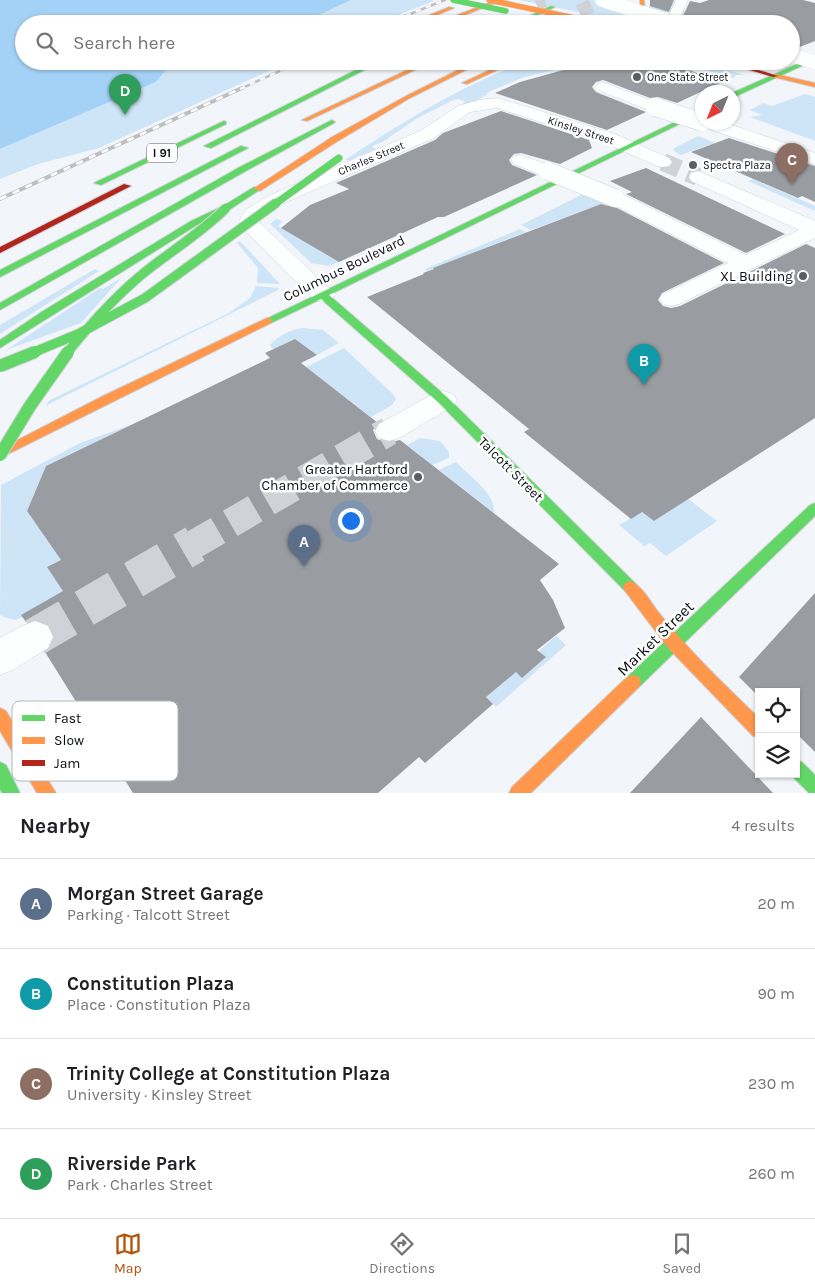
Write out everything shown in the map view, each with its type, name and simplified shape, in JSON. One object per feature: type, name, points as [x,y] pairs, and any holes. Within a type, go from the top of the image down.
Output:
[{"type":"main road","points":[[453,0],[524,15]]},
{"type":"main road","points":[[433,15],[472,0]]},
{"type":"main road","points":[[489,0],[561,15]]},
{"type":"main road","points":[[460,15],[501,0]]},
{"type":"main road","points":[[642,0],[640,6],[646,15]]},
{"type":"main road","points":[[493,15],[531,2],[506,15]]},
{"type":"main road","points":[[535,15],[553,7]]},
{"type":"main road","points":[[573,15],[579,12]]},
{"type":"main road","points":[[800,60],[815,58]]},
{"type":"main road","points":[[800,68],[815,77]]},
{"type":"main road","points":[[202,149],[361,70]]},
{"type":"main road","points":[[394,70],[294,123],[411,70]]},
{"type":"main road","points":[[384,97],[447,70]]},
{"type":"main road","points":[[0,345],[92,285],[194,224],[226,208],[392,105],[463,70]]},
{"type":"main road","points":[[454,88],[494,70]]},
{"type":"main road","points":[[754,70],[815,85]]},
{"type":"main road","points":[[740,92],[775,76],[781,70]]},
{"type":"main road","name":"Columbus Boulevard","points":[[0,454],[107,399],[695,114]]},
{"type":"main road","points":[[0,308],[241,170],[346,115]]},
{"type":"main road","name":"I 91","points":[[90,188],[234,118]]},
{"type":"main road","points":[[0,274],[252,144]]},
{"type":"main road","points":[[0,366],[78,334],[145,298],[343,155]]},
{"type":"main road","points":[[0,250],[140,180]]},
{"type":"main road","points":[[0,454],[42,384],[89,326],[141,275],[211,223],[226,208]]},
{"type":"main road","name":"Talcott Street","points":[[323,295],[443,400],[640,598],[673,643],[755,726]]},
{"type":"main road","name":"Market Street","points":[[518,793],[815,508]]},
{"type":"main road","points":[[0,716],[12,736]]},
{"type":"main road","points":[[0,771],[11,793]]},
{"type":"main road","points":[[800,772],[815,787]]},
{"type":"main road","points":[[40,781],[47,793]]},
{"type":"street","points":[[602,0],[654,15]]},
{"type":"street","points":[[677,15],[682,0]]},
{"type":"street","points":[[800,62],[815,62]]},
{"type":"street","points":[[602,87],[655,107],[695,119]]},
{"type":"street","name":"Kinsley Street","points":[[498,103],[600,135],[663,162]]},
{"type":"street","name":"Charles Street","points":[[249,222],[252,214],[277,199],[428,134],[464,109],[479,104],[498,103]]},
{"type":"street","points":[[730,130],[815,159]]},
{"type":"street","points":[[520,160],[615,198],[745,263]]},
{"type":"street","points":[[698,177],[809,233]]},
{"type":"street","name":"Talcott Street","points":[[249,222],[257,233],[323,295]]},
{"type":"street","points":[[671,299],[809,233]]},
{"type":"street","points":[[389,431],[443,400]]},
{"type":"street","points":[[0,658],[36,637]]},
{"type":"shaded area","points":[[351,0],[434,1],[397,15],[319,15]]},
{"type":"shaded area","points":[[519,0],[621,0],[649,8],[651,0],[668,6],[666,13],[672,15],[593,15]]},
{"type":"shaded area","points":[[681,10],[701,15],[679,15]]},
{"type":"shaded area","points":[[166,70],[271,70],[99,148],[38,164],[0,179],[0,149],[156,82]]},
{"type":"shaded area","points":[[505,70],[553,70],[522,78],[486,93],[488,94],[475,101],[477,103],[457,108],[465,102],[458,99],[453,100],[416,119],[384,141],[373,146],[373,148],[377,149],[351,160],[345,160],[411,118]]},
{"type":"shaded area","points":[[705,70],[728,70],[745,75],[737,75],[733,78]]},
{"type":"shaded area","points":[[805,94],[815,97],[815,141],[750,117],[762,115],[750,110],[763,103],[772,106]]},
{"type":"shaded area","points":[[698,136],[715,143],[681,155],[673,149],[676,147]]},
{"type":"shaded area","points":[[753,179],[815,206],[815,211],[748,181]]},
{"type":"shaded area","points":[[583,194],[604,203],[531,230],[521,225]]},
{"type":"shaded area","points":[[276,219],[283,221],[278,226],[339,262],[328,266],[311,263],[270,224]]},
{"type":"shaded area","points":[[520,229],[526,232],[428,271],[425,269]]},
{"type":"shaded area","points":[[240,241],[280,284],[257,283],[258,268],[237,243]]},
{"type":"shaded area","points":[[95,269],[99,271],[0,334],[0,325]]},
{"type":"shaded area","points":[[121,278],[81,323],[6,350],[100,288],[103,289]]},
{"type":"shaded area","points":[[256,286],[279,288],[45,406],[50,400],[229,313],[250,298]]},
{"type":"shaded area","points":[[303,328],[323,330],[339,343],[317,355],[295,339],[274,349],[271,347],[270,345],[273,342],[289,331]]},
{"type":"shaded area","points":[[344,348],[393,394],[396,399],[392,405],[371,417],[306,367]]},
{"type":"shaded area","points":[[133,424],[46,466],[27,511],[61,560],[63,591],[16,620],[0,615],[1,485],[80,443]]},
{"type":"shaded area","points":[[420,438],[440,441],[449,452],[449,458],[432,465],[407,445]]},
{"type":"shaded area","points":[[456,462],[491,498],[494,513],[439,470]]},
{"type":"shaded area","points":[[688,499],[717,521],[666,556],[650,543],[644,546],[619,525],[642,512],[654,521]]},
{"type":"shaded area","points":[[556,636],[566,645],[496,707],[486,697],[516,672],[523,677],[545,658],[539,651]]},
{"type":"water","points":[[0,0],[351,0],[319,15],[15,15],[15,70],[166,70],[156,82],[0,149]]},
{"type":"building","points":[[650,0],[674,0],[669,12],[650,6]]},
{"type":"building","points":[[709,0],[803,0],[815,3],[815,41],[800,47],[800,15],[683,15],[690,1],[700,3]]},
{"type":"building","points":[[563,70],[689,70],[722,82],[716,85],[695,85],[695,95],[677,103],[658,97],[650,98],[603,80],[596,82],[592,87],[596,92],[646,112],[607,130],[495,93],[520,82]]},
{"type":"building","points":[[501,111],[589,140],[592,148],[560,164],[521,153],[514,154],[509,160],[512,165],[537,175],[339,262],[281,228],[310,205],[349,189],[336,183],[435,140],[443,133]]},
{"type":"building","points":[[729,138],[815,166],[815,202],[802,196],[798,198],[691,152]]},
{"type":"building","points":[[646,168],[785,234],[746,253],[626,194],[632,192],[610,181]]},
{"type":"building","points":[[601,204],[617,208],[724,263],[662,293],[658,300],[663,306],[671,308],[680,306],[806,244],[815,248],[815,418],[654,521],[642,512],[631,519],[524,432],[529,429],[367,297],[424,274],[433,268]]},
{"type":"building","points":[[295,339],[317,355],[301,363],[378,423],[373,430],[377,439],[388,443],[400,440],[559,564],[540,580],[553,600],[565,628],[537,650],[546,657],[522,678],[516,672],[486,697],[493,704],[425,763],[419,757],[378,793],[133,793],[126,781],[178,781],[178,701],[76,701],[45,652],[50,649],[55,638],[50,625],[36,619],[26,622],[21,615],[63,591],[47,567],[61,560],[27,511],[46,466],[270,358],[265,353]]},
{"type":"building","points":[[815,593],[815,752],[800,737],[800,688],[755,688],[755,693],[739,677]]},
{"type":"building","points":[[701,717],[755,774],[755,778],[759,778],[773,793],[630,793]]},
{"type":"tunnel","points":[[536,3],[545,0]]},
{"type":"tunnel","points":[[579,12],[602,0]]},
{"type":"tunnel","points":[[663,162],[698,177]]},
{"type":"tunnel","points":[[193,545],[389,431]]},
{"type":"tunnel","points":[[35,637],[195,544]]},
{"type":"railway","points":[[408,15],[445,0]]},
{"type":"railway","points":[[240,89],[282,70]]},
{"type":"railway","points":[[0,199],[242,88]]},
{"type":"traffic: fast","points":[[453,0],[506,11]]},
{"type":"traffic: fast","points":[[535,15],[553,7]]},
{"type":"traffic: fast","points":[[800,65],[815,58]]},
{"type":"traffic: fast","points":[[208,146],[361,70]]},
{"type":"traffic: fast","points":[[740,92],[789,70]]},
{"type":"traffic: fast","points":[[267,321],[695,114]]},
{"type":"traffic: fast","points":[[0,307],[241,170],[332,122]]},
{"type":"traffic: fast","points":[[98,183],[224,123]]},
{"type":"traffic: fast","points":[[0,274],[244,148]]},
{"type":"traffic: fast","points":[[0,366],[78,334],[145,298],[339,158]]},
{"type":"traffic: fast","points":[[0,345],[47,313],[194,223],[226,208],[257,189]]},
{"type":"traffic: fast","points":[[0,455],[45,383],[80,337],[99,316],[140,276],[206,227],[226,208]]},
{"type":"traffic: fast","points":[[323,295],[443,400],[630,587]]},
{"type":"traffic: fast","points":[[633,682],[815,508]]},
{"type":"traffic: fast","points":[[0,771],[11,793]]},
{"type":"traffic: fast","points":[[800,772],[815,787]]},
{"type":"traffic: slow","points":[[489,0],[560,15]]},
{"type":"traffic: slow","points":[[460,15],[501,0]]},
{"type":"traffic: slow","points":[[642,0],[642,11],[646,15]]},
{"type":"traffic: slow","points":[[433,15],[451,8]]},
{"type":"traffic: slow","points":[[305,120],[412,70]]},
{"type":"traffic: slow","points":[[257,189],[335,139],[408,97],[463,70]]},
{"type":"traffic: slow","points":[[465,83],[494,70]]},
{"type":"traffic: slow","points":[[775,76],[815,85]]},
{"type":"traffic: slow","points":[[0,454],[107,399],[267,321]]},
{"type":"traffic: slow","points":[[630,587],[673,643],[755,726]]},
{"type":"traffic: slow","points":[[518,793],[633,682]]},
{"type":"traffic: slow","points":[[0,716],[12,736]]},
{"type":"traffic: slow","points":[[40,781],[47,793]]},
{"type":"traffic: jam","points":[[754,70],[775,76]]},
{"type":"traffic: jam","points":[[0,250],[127,186]]},
{"type":"place","name":"One State Street","points":[[637,77]]},
{"type":"place","name":"Riverside Park","points":[[125,115]]},
{"type":"place","name":"Spectra Plaza","points":[[693,165]]},
{"type":"place","name":"Trinity College at Constitution Plaza","points":[[792,184]]},
{"type":"place","name":"XL Building","points":[[803,276]]},
{"type":"place","name":"Constitution Plaza","points":[[644,385]]},
{"type":"place","name":"Greater Hartford Chamber of Commerce","points":[[418,477]]},
{"type":"place","name":"Morgan Street Garage","points":[[304,566]]}]
